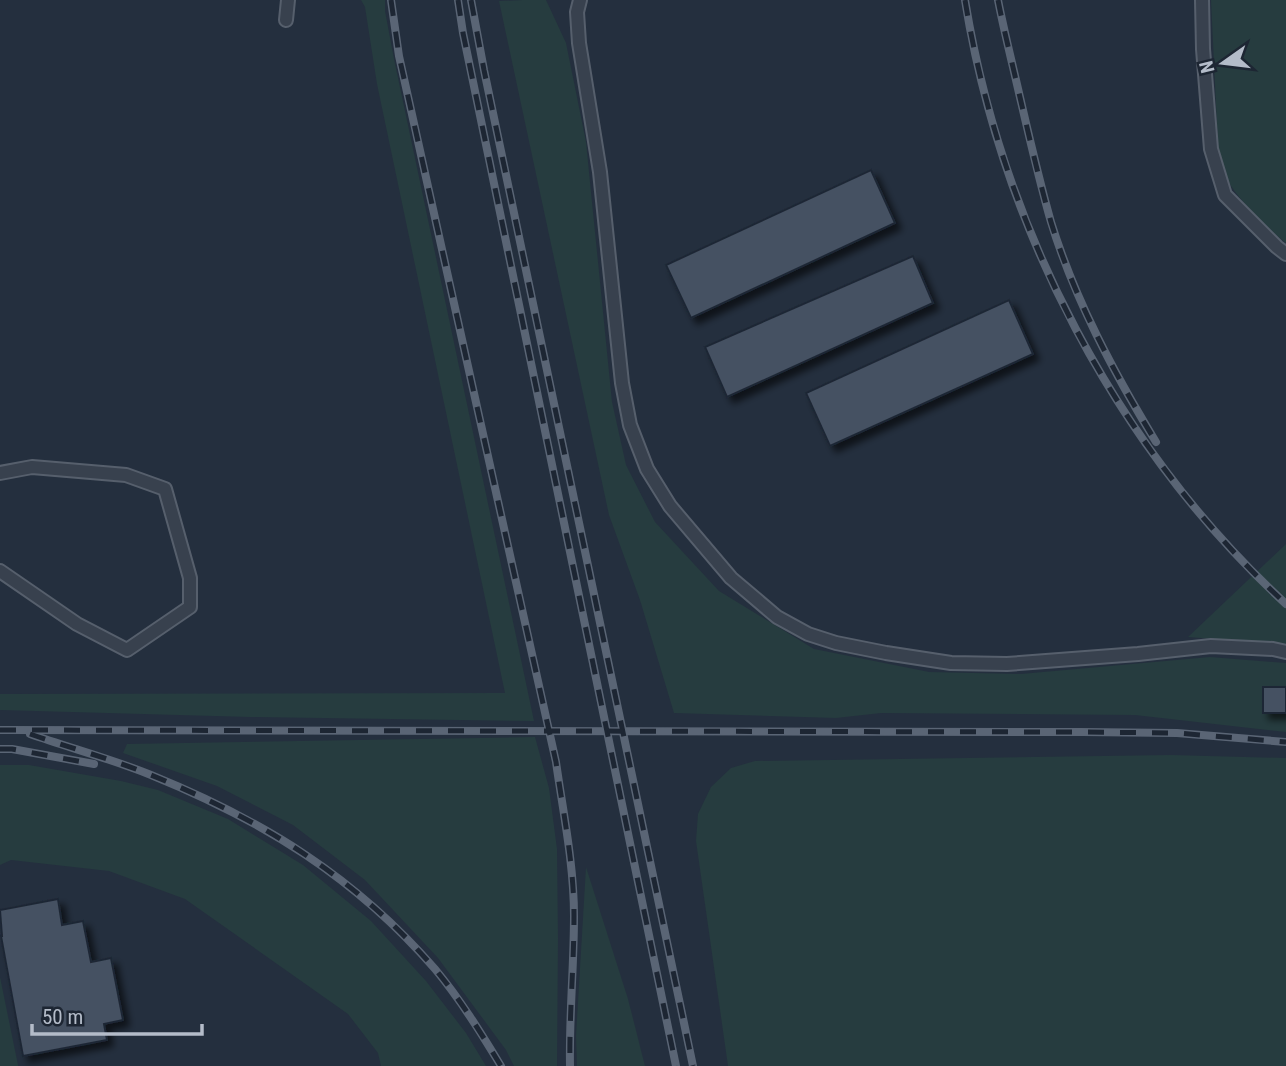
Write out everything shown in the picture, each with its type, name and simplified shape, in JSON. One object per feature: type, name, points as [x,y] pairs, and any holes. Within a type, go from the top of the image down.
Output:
[{"type":"lane","points":[[286,20],[288,0]]},
{"type":"lane","points":[[580,0],[577,12],[579,43],[600,172],[622,383],[630,425],[647,470],[664,497],[731,578],[776,617],[808,634],[836,643],[938,661],[1007,664],[1211,646],[1286,652]]},
{"type":"lane","points":[[1202,0],[1211,149],[1225,195],[1286,254]]},
{"type":"lane","points":[[0,473],[32,467],[126,475],[165,489],[190,578],[190,607],[127,649],[77,624],[0,571]]},
{"type":"green space","points":[[361,0],[385,0],[394,59],[534,721],[0,710],[0,694],[505,693],[377,84],[365,7]]},
{"type":"green space","points":[[546,0],[566,43],[586,142],[612,402],[626,465],[655,522],[719,591],[814,649],[929,672],[1021,674],[1210,657],[1286,663],[1286,732],[1135,715],[881,713],[836,718],[674,713],[640,600],[609,515],[499,1]]},
{"type":"green space","points":[[1211,0],[1286,0],[1286,243],[1250,209],[1222,169],[1218,147]]},
{"type":"green space","points":[[1286,544],[1286,645],[1188,637]]},
{"type":"green space","points":[[535,737],[549,788],[557,849],[557,1066],[514,1066],[506,1050],[438,958],[365,880],[293,825],[217,786],[123,753],[127,744]]},
{"type":"green space","points":[[1171,755],[1286,758],[1286,1066],[728,1066],[696,841],[698,814],[711,787],[731,768],[755,761]]},
{"type":"green space","points":[[0,765],[29,765],[158,790],[228,819],[303,865],[371,921],[426,981],[466,1033],[486,1066],[381,1066],[378,1053],[348,1014],[185,899],[109,871],[11,860],[0,865]]},
{"type":"green space","points":[[586,867],[628,999],[645,1066],[577,1066],[576,1036]]},
{"type":"green space","points":[[0,977],[18,1065],[18,1066],[0,1066]]},
{"type":"building","points":[[871,170],[895,223],[691,318],[666,265]]},
{"type":"building","points":[[913,256],[933,303],[727,397],[705,347]]},
{"type":"building","points":[[1009,300],[1033,354],[830,446],[806,393]]},
{"type":"building","points":[[1263,687],[1286,687],[1286,713],[1263,713]]},
{"type":"building","points":[[58,899],[62,925],[83,921],[91,962],[111,958],[123,1020],[104,1024],[107,1040],[23,1056],[1,936],[0,910]]},
{"type":"railway","points":[[391,0],[399,56],[556,762],[574,897],[570,1066]]},
{"type":"railway","points":[[458,0],[676,1066]]},
{"type":"railway","points":[[471,0],[693,1066]]},
{"type":"railway","points":[[965,0],[982,85],[1007,168],[1038,250],[1076,329],[1119,404],[1169,475],[1225,542],[1286,604]]},
{"type":"railway","points":[[998,0],[1038,174],[1061,251],[1097,335],[1156,442]]},
{"type":"railway","points":[[0,730],[1082,732],[1177,733],[1286,742]]},
{"type":"railway","points":[[30,734],[136,769],[192,793],[269,832],[340,879],[373,906],[435,969],[462,1004],[501,1066]]},
{"type":"railway","points":[[0,749],[94,764]]}]
